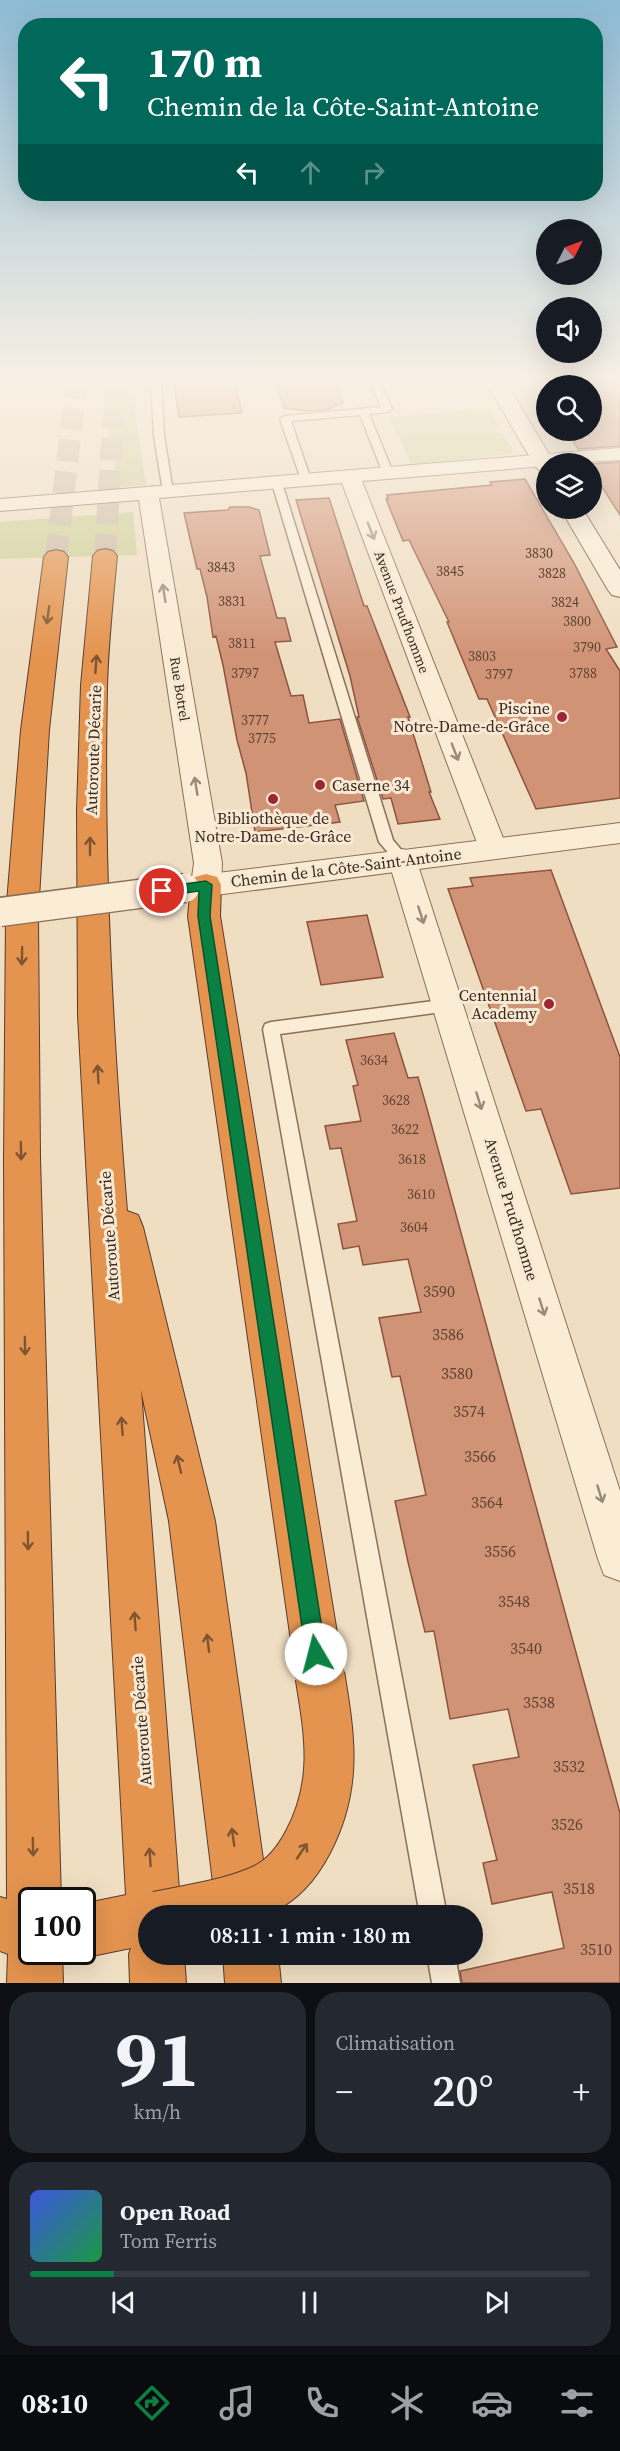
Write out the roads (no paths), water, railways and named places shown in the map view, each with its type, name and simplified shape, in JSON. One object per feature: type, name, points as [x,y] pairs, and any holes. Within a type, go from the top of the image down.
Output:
[{"type":"highway","name":"Autoroute Décarie","points":[[105,556],[94,685],[90,810],[95,1015],[155,1905]]},
{"type":"highway","points":[[34,1887],[20,1047],[22,915],[35,730],[56,557]]},
{"type":"highway","points":[[0,901],[35,730]]},
{"type":"highway","points":[[195,887],[204,916],[332,1760],[329,1786],[317,1827],[302,1853],[287,1872],[267,1887],[207,1905]]},
{"type":"highway","points":[[102,1132],[192,1521],[243,1905]]},
{"type":"highway","points":[[96,1928],[138,1919]]},
{"type":"highway","points":[[0,1924],[18,1930]]},
{"type":"highway","points":[[35,1965],[35,1983]]},
{"type":"highway","points":[[157,1965],[158,1983]]},
{"type":"highway","points":[[252,1965],[254,1983]]},
{"type":"street","points":[[0,505],[411,472]]},
{"type":"street","name":"Avenue Prud'homme","points":[[350,476],[493,848]]},
{"type":"street","name":"Rue Botrel","points":[[158,492],[208,863],[195,887]]},
{"type":"street","points":[[578,519],[620,590]]},
{"type":"street","name":"Chemin de la Côte-Saint-Antoine","points":[[0,912],[620,833]]},
{"type":"street","name":"Avenue Prud'homme","points":[[402,859],[620,1559]]},
{"type":"lane","points":[[158,472],[158,492]]},
{"type":"lane","points":[[303,472],[306,480]]},
{"type":"lane","points":[[277,483],[386,842],[402,859]]},
{"type":"lane","points":[[432,1905],[271,1029],[449,1005]]},
{"type":"lane","points":[[443,1965],[446,1983]]},
{"type":"tunnel","points":[[56,557],[66,472]]},
{"type":"tunnel","points":[[105,556],[110,472]]},
{"type":"place","name":"Piscine Notre-Dame-de-Grâce","points":[[562,717]]},
{"type":"place","name":"Caserne 34","points":[[320,785]]},
{"type":"place","name":"Bibliothèque de Notre-Dame-de-Grâce","points":[[273,799]]},
{"type":"place","name":"Centennial Academy","points":[[549,1004]]}]
